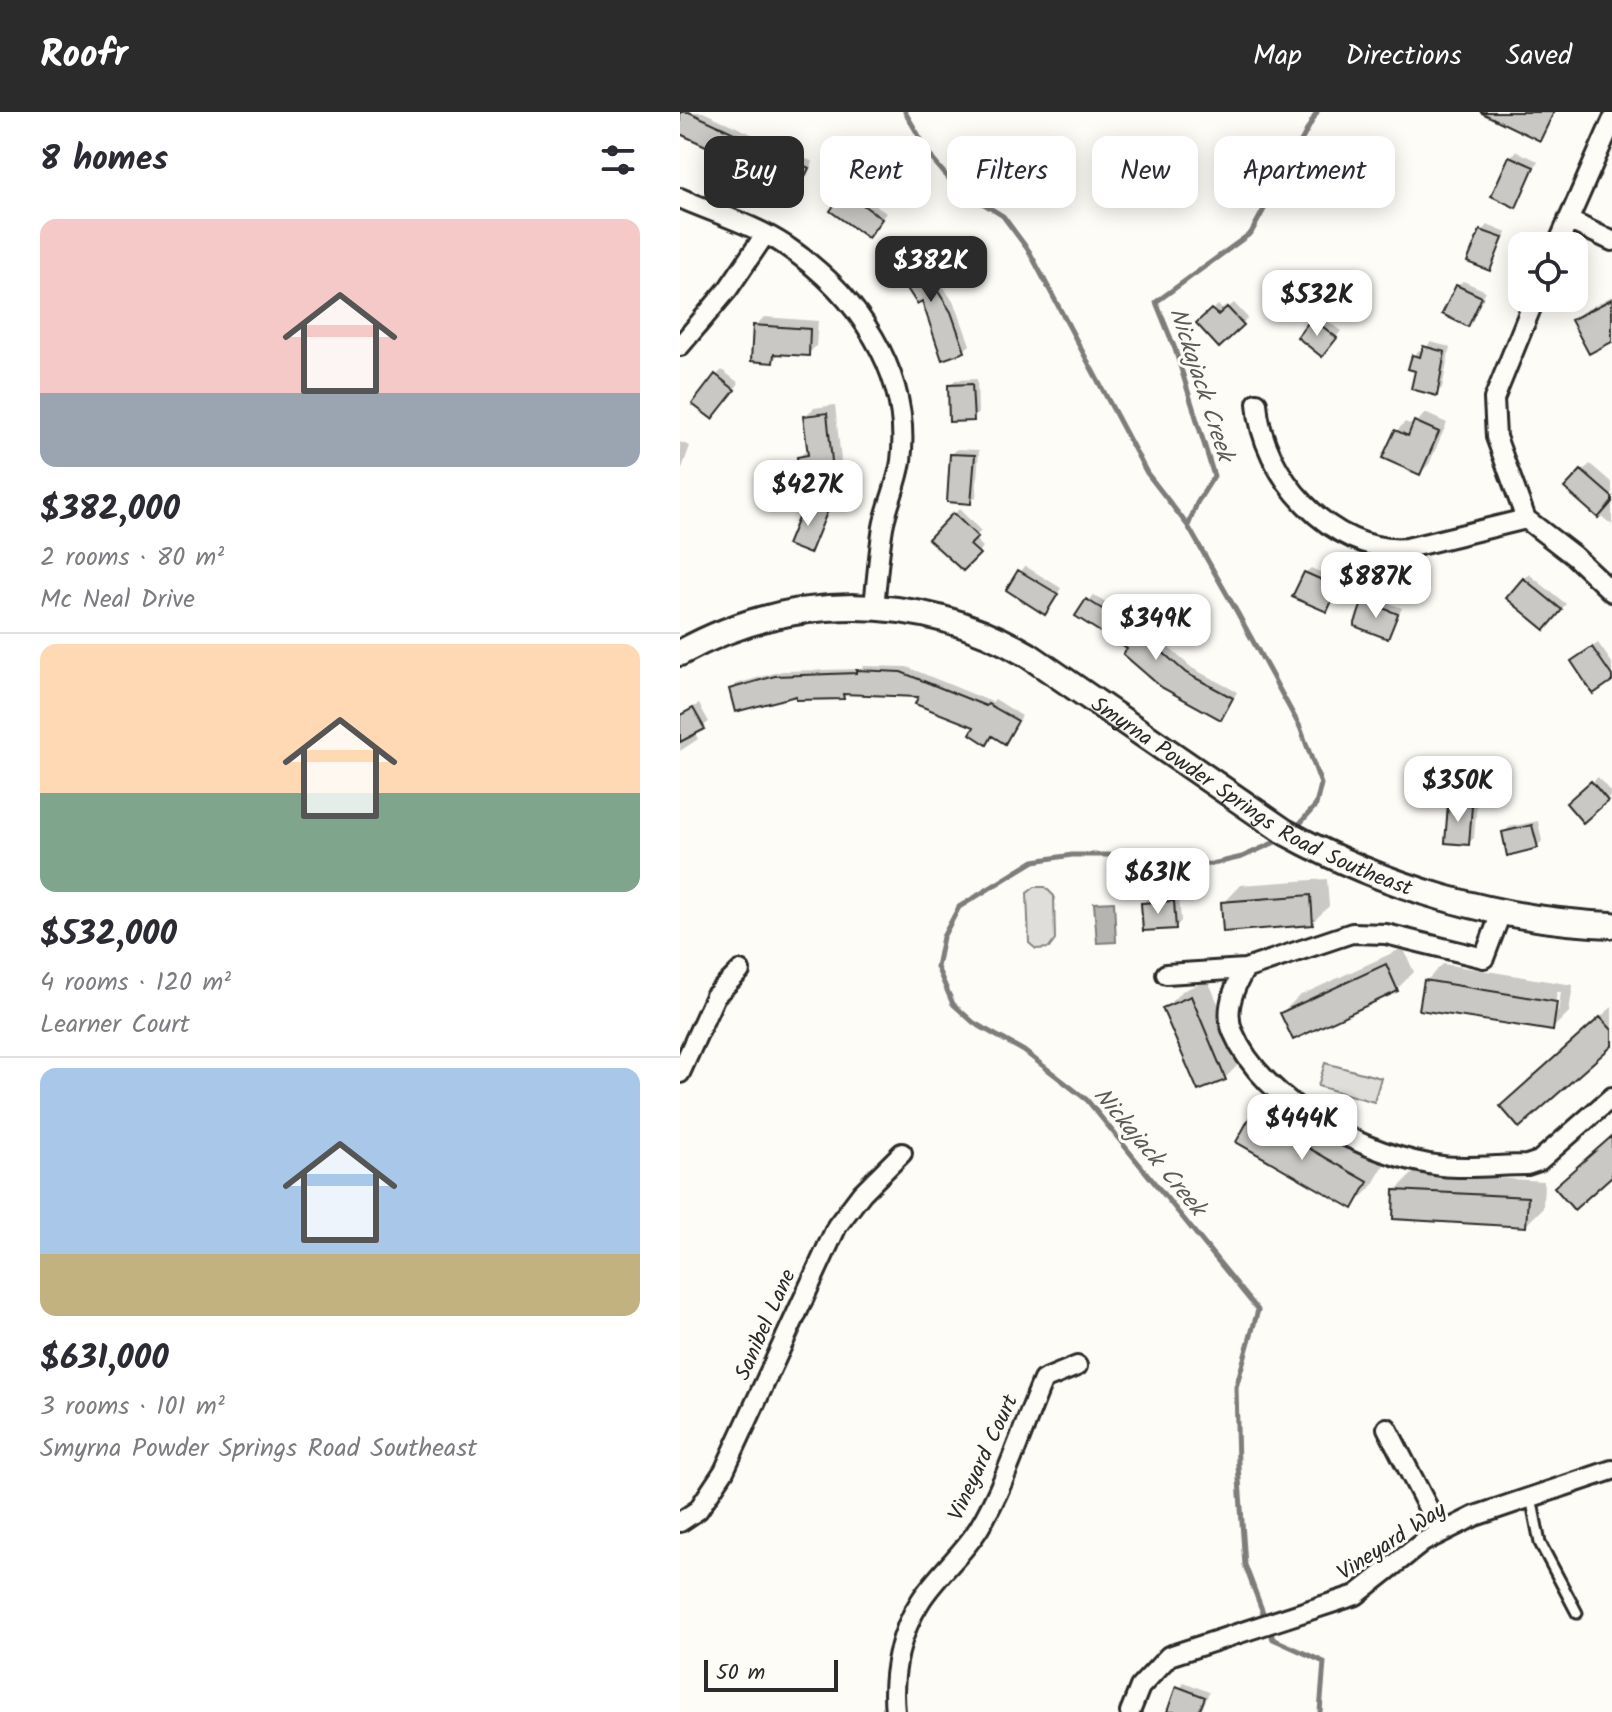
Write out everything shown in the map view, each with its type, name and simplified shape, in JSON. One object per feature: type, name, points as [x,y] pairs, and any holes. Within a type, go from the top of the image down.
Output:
[{"type":"street","points":[[1563,232],[1612,121]]},
{"type":"street","points":[[680,198],[783,244],[820,271],[854,306],[880,348],[897,389],[901,460],[883,526],[874,606]]},
{"type":"street","points":[[1568,220],[1612,241]]},
{"type":"street","points":[[680,346],[728,289],[764,236]]},
{"type":"street","points":[[1529,312],[1500,379],[1493,415],[1502,461],[1526,519],[1574,556],[1612,592]]},
{"type":"street","points":[[1257,403],[1261,436],[1277,468],[1327,523],[1362,544],[1391,550],[1407,548],[1526,519]]},
{"type":"street","name":"Smyrna Powder Springs Road Southeast","points":[[680,653],[755,620],[825,608],[874,606],[948,620],[1002,640],[1240,801],[1322,852],[1393,882],[1501,913],[1612,925]]},
{"type":"street","points":[[1166,974],[1245,969],[1352,933],[1386,934],[1484,958],[1501,913]]},
{"type":"street","points":[[1245,969],[1232,992],[1232,1030],[1264,1077],[1293,1105],[1316,1119],[1395,1155],[1443,1166],[1527,1165],[1539,1161],[1612,1097]]},
{"type":"street","points":[[680,1073],[685,1050],[715,996],[740,971]]},
{"type":"street","name":"Sanibel Lane","points":[[680,1522],[698,1510],[724,1471],[837,1226],[862,1193],[902,1153]]},
{"type":"street","name":"Vineyard Court","points":[[895,1712],[892,1687],[901,1644],[921,1600],[980,1526],[1043,1380],[1077,1366]]},
{"type":"street","points":[[1387,1428],[1441,1533]]},
{"type":"street","name":"Vineyard Way","points":[[1130,1712],[1140,1687],[1169,1656],[1356,1595],[1423,1542],[1475,1516],[1612,1470]]},
{"type":"lane","points":[[1531,1497],[1540,1543],[1577,1613]]},
{"type":"shaded area","points":[[1035,887],[1045,887],[1054,896],[1055,940],[1049,948],[1036,949],[1029,943],[1027,893]]},
{"type":"shaded area","points":[[1114,902],[1116,942],[1097,943],[1094,903]]},
{"type":"shaded area","points":[[1325,1063],[1381,1078],[1374,1102],[1318,1086]]},
{"type":"building","points":[[680,112],[689,112],[740,136],[704,136],[704,145],[680,134]]},
{"type":"building","points":[[1480,112],[1554,112],[1540,141]]},
{"type":"building","points":[[1509,156],[1534,167],[1516,208],[1491,196]]},
{"type":"building","points":[[832,208],[867,208],[882,219],[868,238],[830,211]]},
{"type":"building","points":[[1480,230],[1503,238],[1490,271],[1467,262]]},
{"type":"building","points":[[922,249],[933,266],[925,271],[951,312],[965,352],[942,360],[922,301],[917,304],[894,268]]},
{"type":"building","points":[[1456,285],[1482,297],[1468,327],[1442,314]]},
{"type":"building","points":[[1612,299],[1612,342],[1589,354],[1571,320]]},
{"type":"building","points":[[1227,307],[1244,325],[1219,348],[1196,323],[1211,309],[1218,315]]},
{"type":"building","points":[[1312,318],[1337,338],[1322,357],[1297,337]]},
{"type":"building","points":[[753,325],[810,329],[809,356],[774,354],[773,363],[751,361]]},
{"type":"building","points":[[1423,346],[1445,352],[1437,396],[1411,389],[1415,371],[1408,369],[1412,355],[1420,357]]},
{"type":"building","points":[[715,374],[735,390],[712,419],[692,404]]},
{"type":"building","points":[[972,384],[974,421],[949,422],[948,385]]},
{"type":"building","points":[[827,413],[833,471],[799,475],[797,457],[808,455],[803,416]]},
{"type":"building","points":[[1414,421],[1439,432],[1420,475],[1382,458],[1395,430],[1408,436]]},
{"type":"building","points":[[950,454],[975,455],[971,504],[947,502]]},
{"type":"building","points":[[1581,470],[1612,497],[1612,502],[1598,518],[1564,488]]},
{"type":"building","points":[[805,501],[828,510],[810,554],[787,545]]},
{"type":"building","points":[[953,513],[978,537],[970,545],[980,554],[963,571],[928,539]]},
{"type":"building","points":[[1018,570],[1058,594],[1045,615],[1006,590]]},
{"type":"building","points":[[1304,572],[1338,587],[1327,612],[1292,597]]},
{"type":"building","points":[[1523,578],[1562,610],[1545,630],[1506,598]]},
{"type":"building","points":[[1086,599],[1141,633],[1186,673],[1233,698],[1221,720],[1161,687],[1123,654],[1127,649],[1075,616]]},
{"type":"building","points":[[1363,600],[1398,614],[1388,639],[1354,626]]},
{"type":"building","points":[[1592,647],[1612,676],[1612,681],[1593,694],[1571,661]]},
{"type":"building","points":[[856,670],[901,672],[986,706],[988,704],[1018,721],[1005,744],[992,736],[987,745],[970,734],[974,727],[915,704],[918,697],[843,694],[844,699],[796,700],[796,696],[735,712],[729,689],[775,676],[856,673]]},
{"type":"building","points":[[693,708],[705,729],[680,742],[680,715]]},
{"type":"building","points":[[1591,781],[1608,801],[1583,823],[1566,803]]},
{"type":"building","points":[[1448,804],[1472,806],[1469,845],[1445,843]]},
{"type":"building","points":[[1532,825],[1538,848],[1507,856],[1502,832]]},
{"type":"building","points":[[1311,895],[1313,925],[1223,932],[1221,902]]},
{"type":"building","points":[[1174,901],[1176,929],[1143,931],[1141,903]]},
{"type":"building","points":[[1386,964],[1398,991],[1293,1040],[1280,1013]]},
{"type":"building","points":[[1424,980],[1557,1002],[1553,1031],[1419,1010]]},
{"type":"building","points":[[1191,996],[1226,1080],[1198,1091],[1162,1008]]},
{"type":"building","points":[[1600,1017],[1612,1030],[1612,1046],[1519,1128],[1500,1106]]},
{"type":"building","points":[[1251,1115],[1368,1182],[1353,1209],[1236,1142]]},
{"type":"building","points":[[1612,1136],[1612,1176],[1574,1210],[1554,1187]]},
{"type":"building","points":[[1394,1190],[1528,1197],[1526,1227],[1393,1219]]},
{"type":"building","points":[[1176,1686],[1205,1697],[1199,1712],[1167,1712]]},
{"type":"waterway","points":[[905,112],[933,160],[955,186],[1003,216],[1029,251],[1147,473],[1188,526],[1300,727],[1321,784],[1316,805],[1296,828]]},
{"type":"waterway","name":"Nickajack Creek","points":[[1188,526],[1197,503],[1214,476],[1175,349],[1156,302],[1251,233],[1317,112]]},
{"type":"waterway","name":"Nickajack Creek","points":[[1282,839],[1242,857],[1212,864],[1164,865],[1109,855],[1072,855],[1034,861],[959,907],[943,937],[937,967],[953,1004],[974,1023],[1024,1051],[1087,1100],[1258,1310],[1236,1387],[1245,1565],[1273,1639],[1324,1662],[1320,1712]]}]
